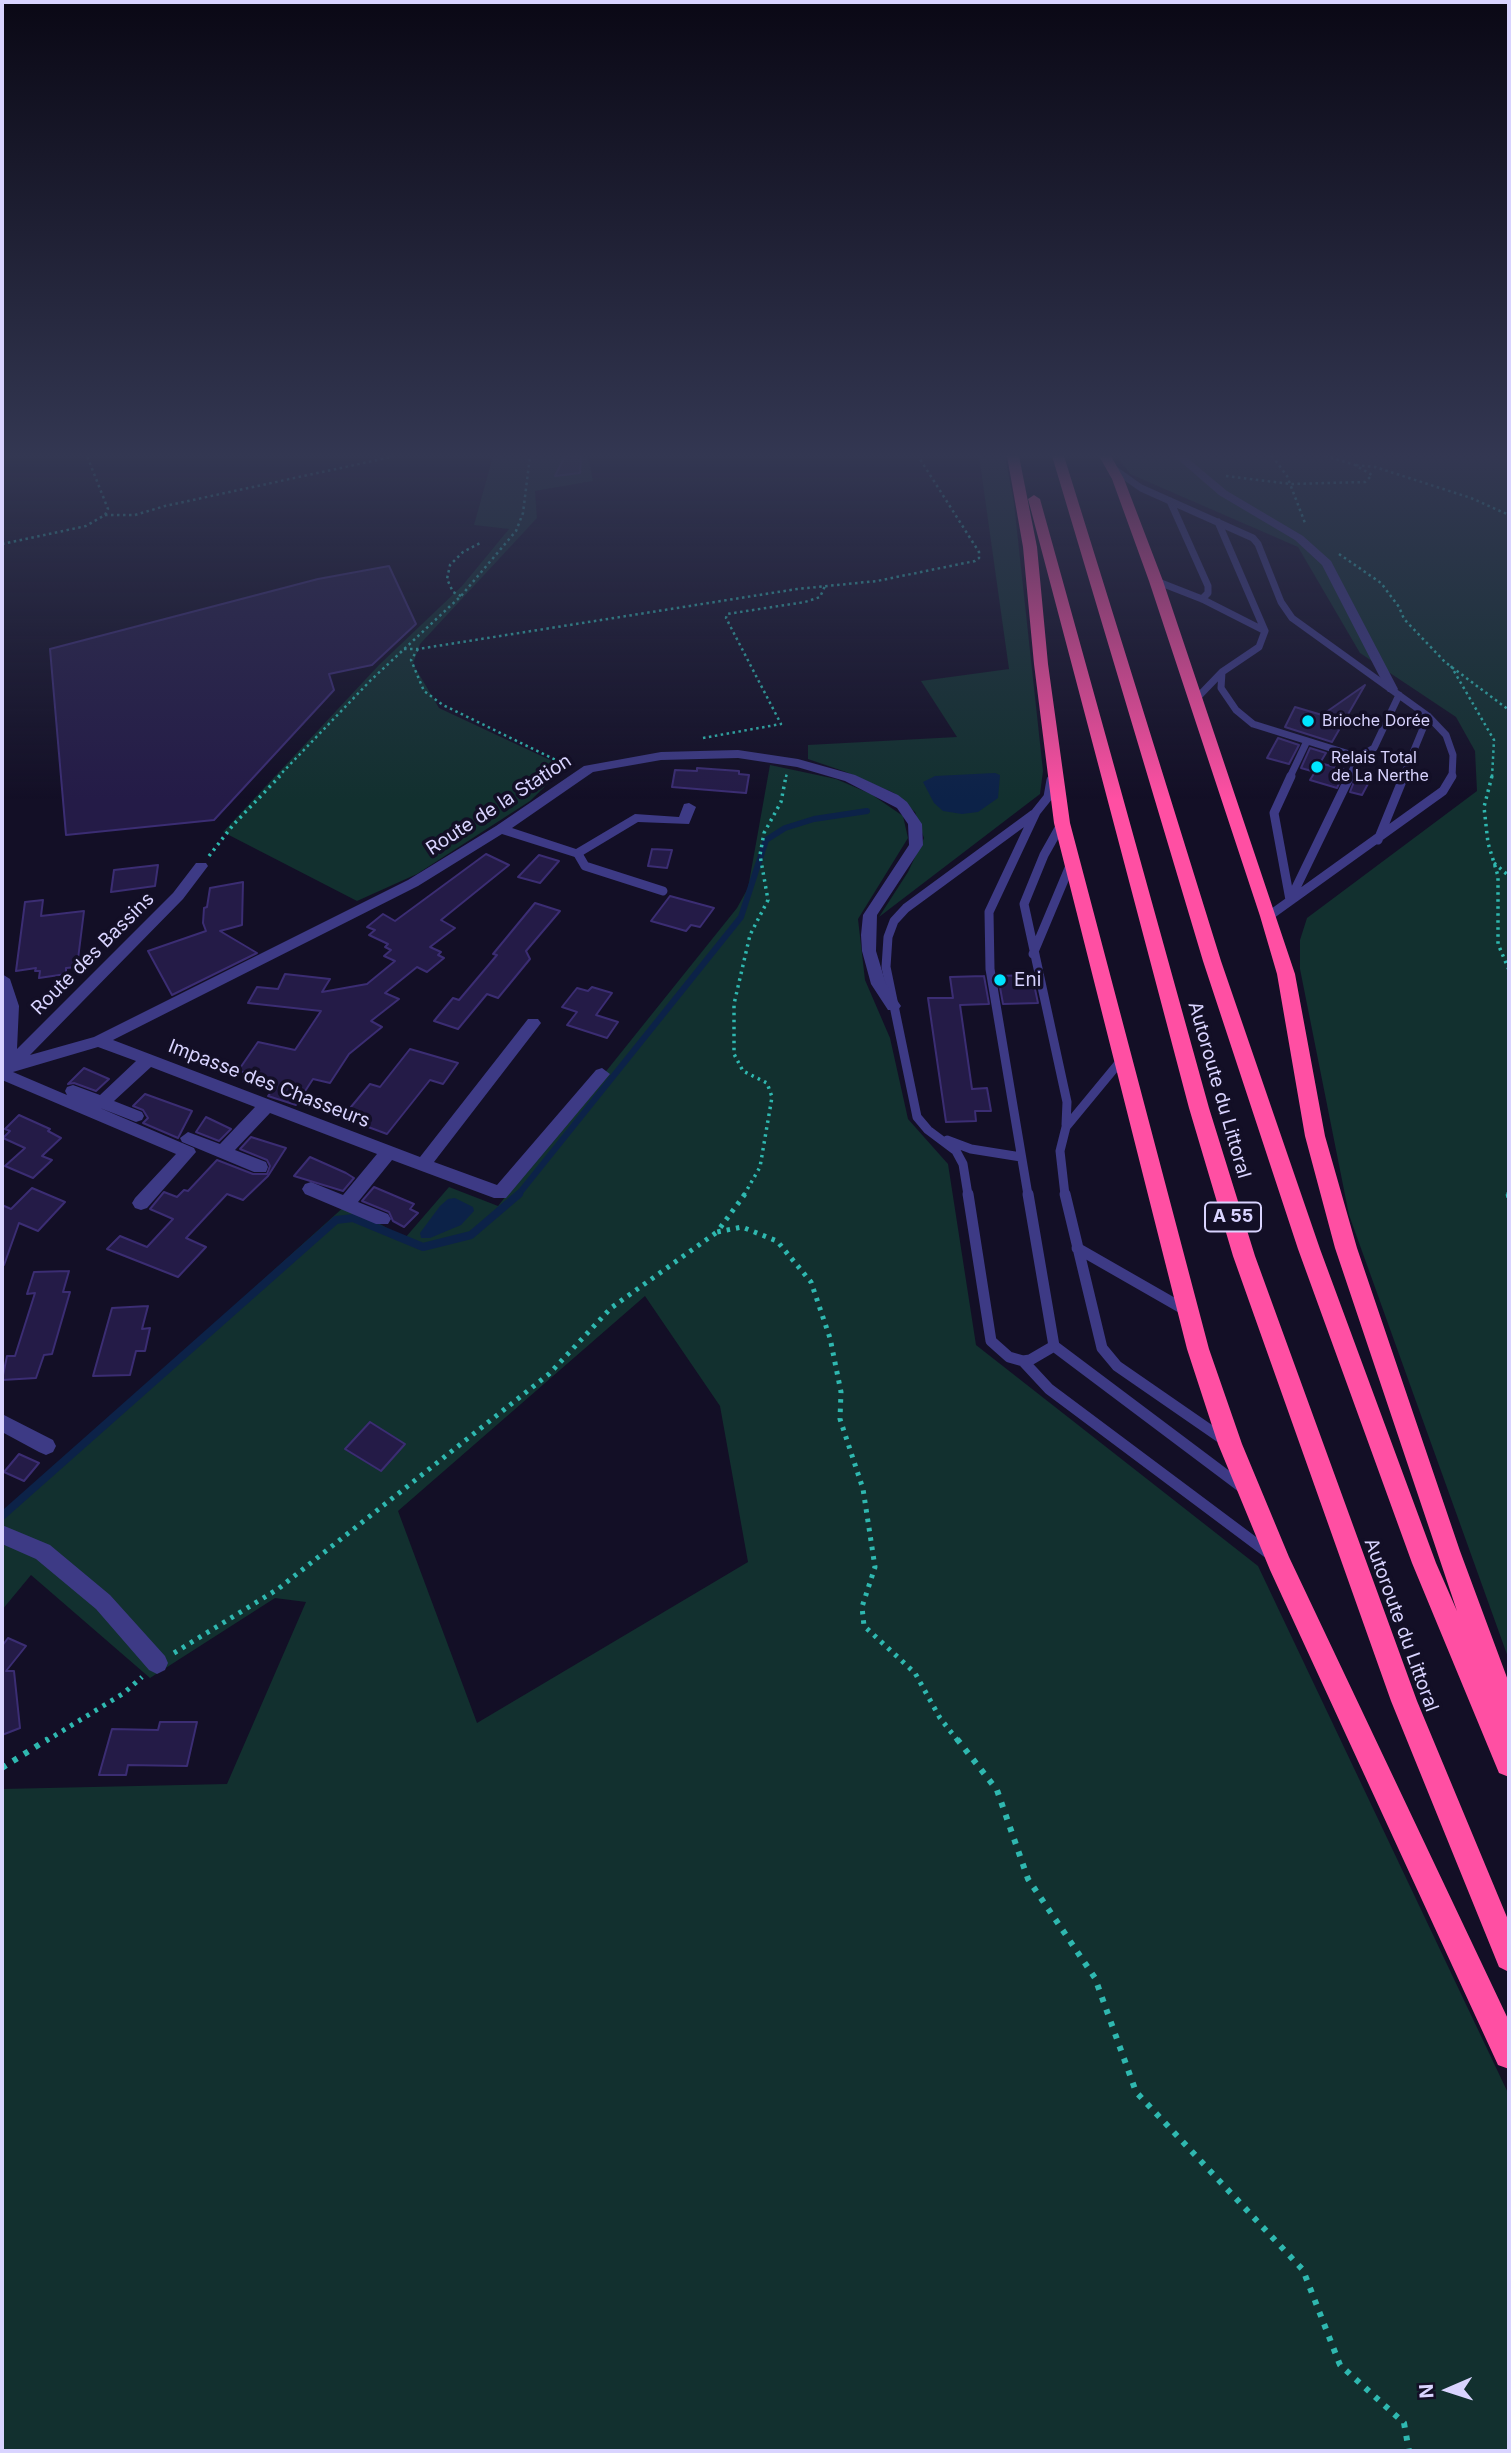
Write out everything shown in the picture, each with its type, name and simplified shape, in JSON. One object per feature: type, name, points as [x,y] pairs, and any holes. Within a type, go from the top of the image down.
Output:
[{"type":"highway","points":[[1032,570],[1062,823],[1188,1312],[1230,1444],[1279,1562],[1509,2054]]},
{"type":"highway","name":"Autoroute du Littoral","points":[[1053,570],[1199,1108],[1244,1256],[1404,1701],[1509,1957]]},
{"type":"highway","name":"Autoroute du Littoral","points":[[1093,570],[1212,961],[1308,1249],[1423,1563],[1509,1763]]},
{"type":"highway","points":[[1152,570],[1269,916],[1286,974],[1315,1136],[1342,1235],[1448,1551],[1509,1717]]},
{"type":"street","points":[[1330,570],[1395,692]]},
{"type":"street","name":"Route de la Station","points":[[4,1072],[99,1041],[413,883],[501,829],[589,769],[661,757],[738,754],[785,760],[850,778],[876,789],[902,805],[915,824],[916,845],[870,915],[869,951],[879,984],[893,1006]]},
{"type":"street","points":[[501,829],[578,854],[635,818],[684,821],[689,807]]},
{"type":"street","name":"Route des Bassins","points":[[4,1072],[178,896],[201,866]]},
{"type":"street","points":[[2,979],[10,1006],[4,1072],[188,1152],[141,1203]]},
{"type":"street","points":[[423,1165],[533,1023]]},
{"type":"street","name":"Impasse des Chasseurs","points":[[99,1041],[500,1193],[602,1074]]},
{"type":"street","points":[[102,1102],[148,1060]]},
{"type":"street","points":[[74,1091],[136,1116]]},
{"type":"street","points":[[223,1153],[267,1105]]},
{"type":"street","points":[[188,1138],[260,1167]]},
{"type":"street","points":[[346,1203],[389,1152]]},
{"type":"street","points":[[311,1189],[382,1219]]},
{"type":"street","points":[[2,1422],[46,1446]]},
{"type":"street","points":[[2,1534],[43,1552],[93,1594],[157,1663]]},
{"type":"lane","points":[[1201,570],[1208,586],[1208,593],[1202,599]]},
{"type":"lane","points":[[1195,699],[1222,672],[1259,647],[1264,639],[1265,631],[1239,570]]},
{"type":"lane","points":[[1268,570],[1281,602],[1292,618],[1428,716],[1446,735],[1453,755],[1452,779],[1443,791],[1269,916]]},
{"type":"lane","points":[[1156,581],[1202,599],[1265,631]]},
{"type":"lane","points":[[1222,672],[1221,688],[1244,717],[1269,730],[1359,757]]},
{"type":"lane","points":[[1290,900],[1359,757],[1374,748],[1395,692]]},
{"type":"lane","points":[[1378,840],[1428,716]]},
{"type":"lane","points":[[1290,900],[1274,813],[1307,741]]},
{"type":"lane","points":[[1053,763],[1050,791],[1036,813],[989,912],[990,970],[1054,1346]]},
{"type":"lane","points":[[1036,813],[906,908],[894,921],[888,937],[886,967],[917,1117],[956,1151],[963,1164],[988,1335],[1002,1353],[1023,1361],[1049,1389],[1279,1562]]},
{"type":"lane","points":[[1062,823],[1044,855],[1024,904],[1067,1102],[1060,1169],[1098,1335],[1108,1357],[1129,1376],[1230,1444]]},
{"type":"lane","points":[[578,854],[585,866],[663,891]]},
{"type":"lane","points":[[1033,954],[1072,862]]},
{"type":"lane","points":[[1066,1127],[1123,1058]]},
{"type":"lane","points":[[935,1135],[971,1149],[1021,1157]]},
{"type":"lane","points":[[1077,1248],[1188,1312]]},
{"type":"lane","points":[[1023,1361],[1030,1360],[1054,1346]]},
{"type":"lane","points":[[1054,1346],[1249,1493]]},
{"type":"path","points":[[449,570],[447,579],[453,592],[461,596]]},
{"type":"path","points":[[201,866],[233,825],[404,649],[461,596],[483,570]]},
{"type":"path","points":[[404,649],[825,586],[877,581],[924,570]]},
{"type":"path","points":[[1362,570],[1381,583],[1399,607],[1404,620],[1451,666],[1509,710]]},
{"type":"path","points":[[700,738],[781,724],[726,618],[727,614],[805,602],[820,597],[825,586]]},
{"type":"path","points":[[418,649],[411,660],[415,672],[424,691],[443,705],[558,761],[580,760]]},
{"type":"path","points":[[1451,666],[1494,740],[1493,772],[1484,807],[1498,876],[1498,944],[1509,970]]},
{"type":"path","points":[[2,1768],[124,1693],[157,1663],[278,1589],[549,1374],[611,1308],[717,1232],[739,1206],[760,1167],[772,1097],[767,1083],[743,1071],[734,1054],[734,1004],[750,935],[768,900],[767,882],[761,870],[760,855],[764,833],[781,802],[787,778],[785,760]]},
{"type":"path","points":[[1494,862],[1509,876]]},
{"type":"path","points":[[1509,1185],[1509,1198]]},
{"type":"path","points":[[717,1232],[742,1227],[777,1241],[811,1282],[830,1338],[841,1392],[840,1419],[863,1489],[875,1567],[862,1607],[864,1626],[915,1673],[940,1718],[997,1790],[1028,1879],[1094,1978],[1136,2092],[1303,2270],[1340,2365],[1404,2423],[1409,2451]]},
{"type":"green space","points":[[475,570],[488,570],[420,644],[413,664],[439,708],[565,767],[530,801],[417,874],[357,901],[223,832],[379,665]]},
{"type":"green space","points":[[995,570],[1021,570],[1043,771],[1040,794],[879,917],[908,872],[924,838],[915,812],[894,793],[808,759],[808,745],[957,737],[921,681],[1009,669]]},
{"type":"green space","points":[[1312,570],[1509,570],[1509,1660],[1349,1215],[1300,969],[1300,940],[1307,918],[1477,791],[1475,751],[1456,717],[1360,653]]},
{"type":"green space","points":[[770,765],[836,779],[871,794],[903,816],[908,838],[858,919],[865,980],[890,1038],[908,1119],[948,1164],[976,1345],[1258,1566],[1509,2095],[1509,2451],[2,2451],[2,1789],[227,1784],[306,1602],[275,1598],[150,1678],[31,1575],[2,1610],[2,1515],[346,1205],[405,1238],[449,1187],[498,1206],[737,908],[748,888]],"holes":[[[645,1296],[720,1406],[748,1562],[477,1723],[398,1511]]]},
{"type":"water","points":[[1000,775],[998,798],[978,812],[962,814],[943,811],[934,803],[923,782],[935,776]]},
{"type":"water","points":[[455,1198],[473,1207],[474,1211],[461,1225],[430,1238],[421,1238],[420,1233],[440,1206],[448,1199]]},
{"type":"building","points":[[365,570],[391,570],[416,624],[372,665],[329,674],[334,690],[214,820],[66,835],[50,649],[318,579]]},
{"type":"building","points":[[1365,685],[1332,742],[1285,727],[1295,707],[1322,715]]},
{"type":"building","points":[[1278,738],[1299,745],[1289,764],[1267,758]]},
{"type":"building","points":[[1310,748],[1326,753],[1320,763],[1345,770],[1337,788],[1310,780],[1315,772],[1301,768]]},
{"type":"building","points":[[697,768],[739,771],[739,774],[749,775],[746,793],[672,787],[675,770],[697,771]]},
{"type":"building","points":[[1357,774],[1371,778],[1362,795],[1350,792]]},
{"type":"building","points":[[652,849],[672,850],[667,868],[648,866]]},
{"type":"building","points":[[486,854],[509,865],[441,920],[455,928],[430,947],[441,952],[438,955],[444,958],[427,972],[417,967],[385,993],[399,999],[371,1021],[382,1027],[349,1054],[330,1083],[313,1079],[296,1105],[268,1096],[277,1084],[247,1077],[249,1073],[238,1071],[258,1042],[295,1050],[321,1011],[248,1003],[257,987],[278,989],[285,974],[330,979],[322,992],[367,984],[395,961],[384,956],[391,950],[385,947],[388,944],[369,935],[375,930],[367,927],[383,914],[395,921]]},
{"type":"building","points":[[539,855],[559,861],[540,883],[518,877]]},
{"type":"building","points":[[158,865],[155,886],[111,892],[114,870]]},
{"type":"building","points":[[243,882],[242,925],[220,931],[257,953],[172,995],[148,951],[206,931],[203,923],[204,908],[207,907],[210,888]]},
{"type":"building","points":[[670,896],[714,908],[700,927],[691,925],[686,931],[651,921]]},
{"type":"building","points":[[43,900],[41,916],[84,911],[77,967],[66,968],[66,974],[39,978],[40,971],[35,971],[36,968],[16,971],[25,902]]},
{"type":"building","points":[[535,903],[560,911],[526,951],[530,959],[498,998],[487,994],[458,1029],[434,1021],[453,998],[459,1000],[497,955],[493,954]]},
{"type":"building","points":[[1032,975],[1038,1003],[1003,1004],[998,976]]},
{"type":"building","points":[[984,976],[989,1004],[960,1005],[972,1089],[987,1088],[991,1111],[975,1111],[976,1121],[946,1122],[928,998],[953,998],[950,977]]},
{"type":"building","points":[[592,987],[612,993],[596,1015],[618,1022],[607,1038],[567,1025],[577,1012],[562,1007],[577,988],[588,991]]},
{"type":"building","points":[[410,1049],[458,1063],[443,1084],[430,1080],[387,1134],[352,1121],[355,1117],[346,1113],[370,1084],[380,1087]]},
{"type":"building","points":[[84,1068],[109,1079],[96,1091],[74,1083],[68,1084]]},
{"type":"building","points":[[145,1094],[192,1111],[178,1138],[143,1123],[148,1118],[143,1110],[133,1106]]},
{"type":"building","points":[[19,1115],[50,1129],[48,1131],[61,1138],[42,1156],[52,1160],[33,1178],[5,1166],[25,1148],[3,1138],[10,1131],[5,1129]]},
{"type":"building","points":[[206,1117],[231,1129],[219,1141],[196,1132]]},
{"type":"building","points":[[251,1137],[286,1148],[268,1176],[243,1200],[227,1194],[186,1238],[206,1247],[178,1277],[107,1249],[120,1236],[147,1247],[173,1219],[150,1209],[164,1192],[177,1197],[184,1190],[188,1191],[217,1160],[253,1174],[267,1174],[270,1166],[267,1160],[240,1149]]},
{"type":"building","points":[[310,1157],[354,1178],[343,1191],[294,1176]]},
{"type":"building","points":[[374,1187],[414,1204],[410,1209],[418,1213],[404,1227],[393,1221],[389,1212],[362,1201]]},
{"type":"building","points":[[32,1188],[65,1202],[38,1231],[19,1223],[4,1265],[2,1205],[11,1209]]},
{"type":"building","points":[[69,1271],[63,1292],[70,1292],[52,1354],[44,1355],[36,1378],[2,1380],[7,1356],[15,1356],[35,1293],[27,1294],[34,1272]]},
{"type":"building","points":[[148,1306],[142,1329],[150,1328],[145,1351],[136,1351],[130,1375],[93,1376],[112,1308]]},
{"type":"building","points":[[370,1422],[405,1444],[381,1471],[345,1449]]},
{"type":"building","points":[[19,1454],[39,1463],[24,1481],[4,1472]]},
{"type":"building","points":[[8,1638],[26,1646],[6,1671],[14,1671],[20,1728],[2,1735],[2,1646]]},
{"type":"building","points":[[160,1722],[197,1722],[187,1766],[128,1765],[126,1775],[99,1775],[112,1729],[158,1730]]},
{"type":"waterway","points":[[518,1195],[741,917],[766,840],[785,828],[814,819],[867,811]]},
{"type":"waterway","points":[[2,1516],[336,1220],[353,1218],[423,1247],[471,1235],[518,1195]]},
{"type":"place","name":"Brioche Dorée","points":[[1308,721]]},
{"type":"place","name":"Relais Total de La Nerthe","points":[[1317,767]]},
{"type":"place","name":"Eni","points":[[1000,980]]}]
